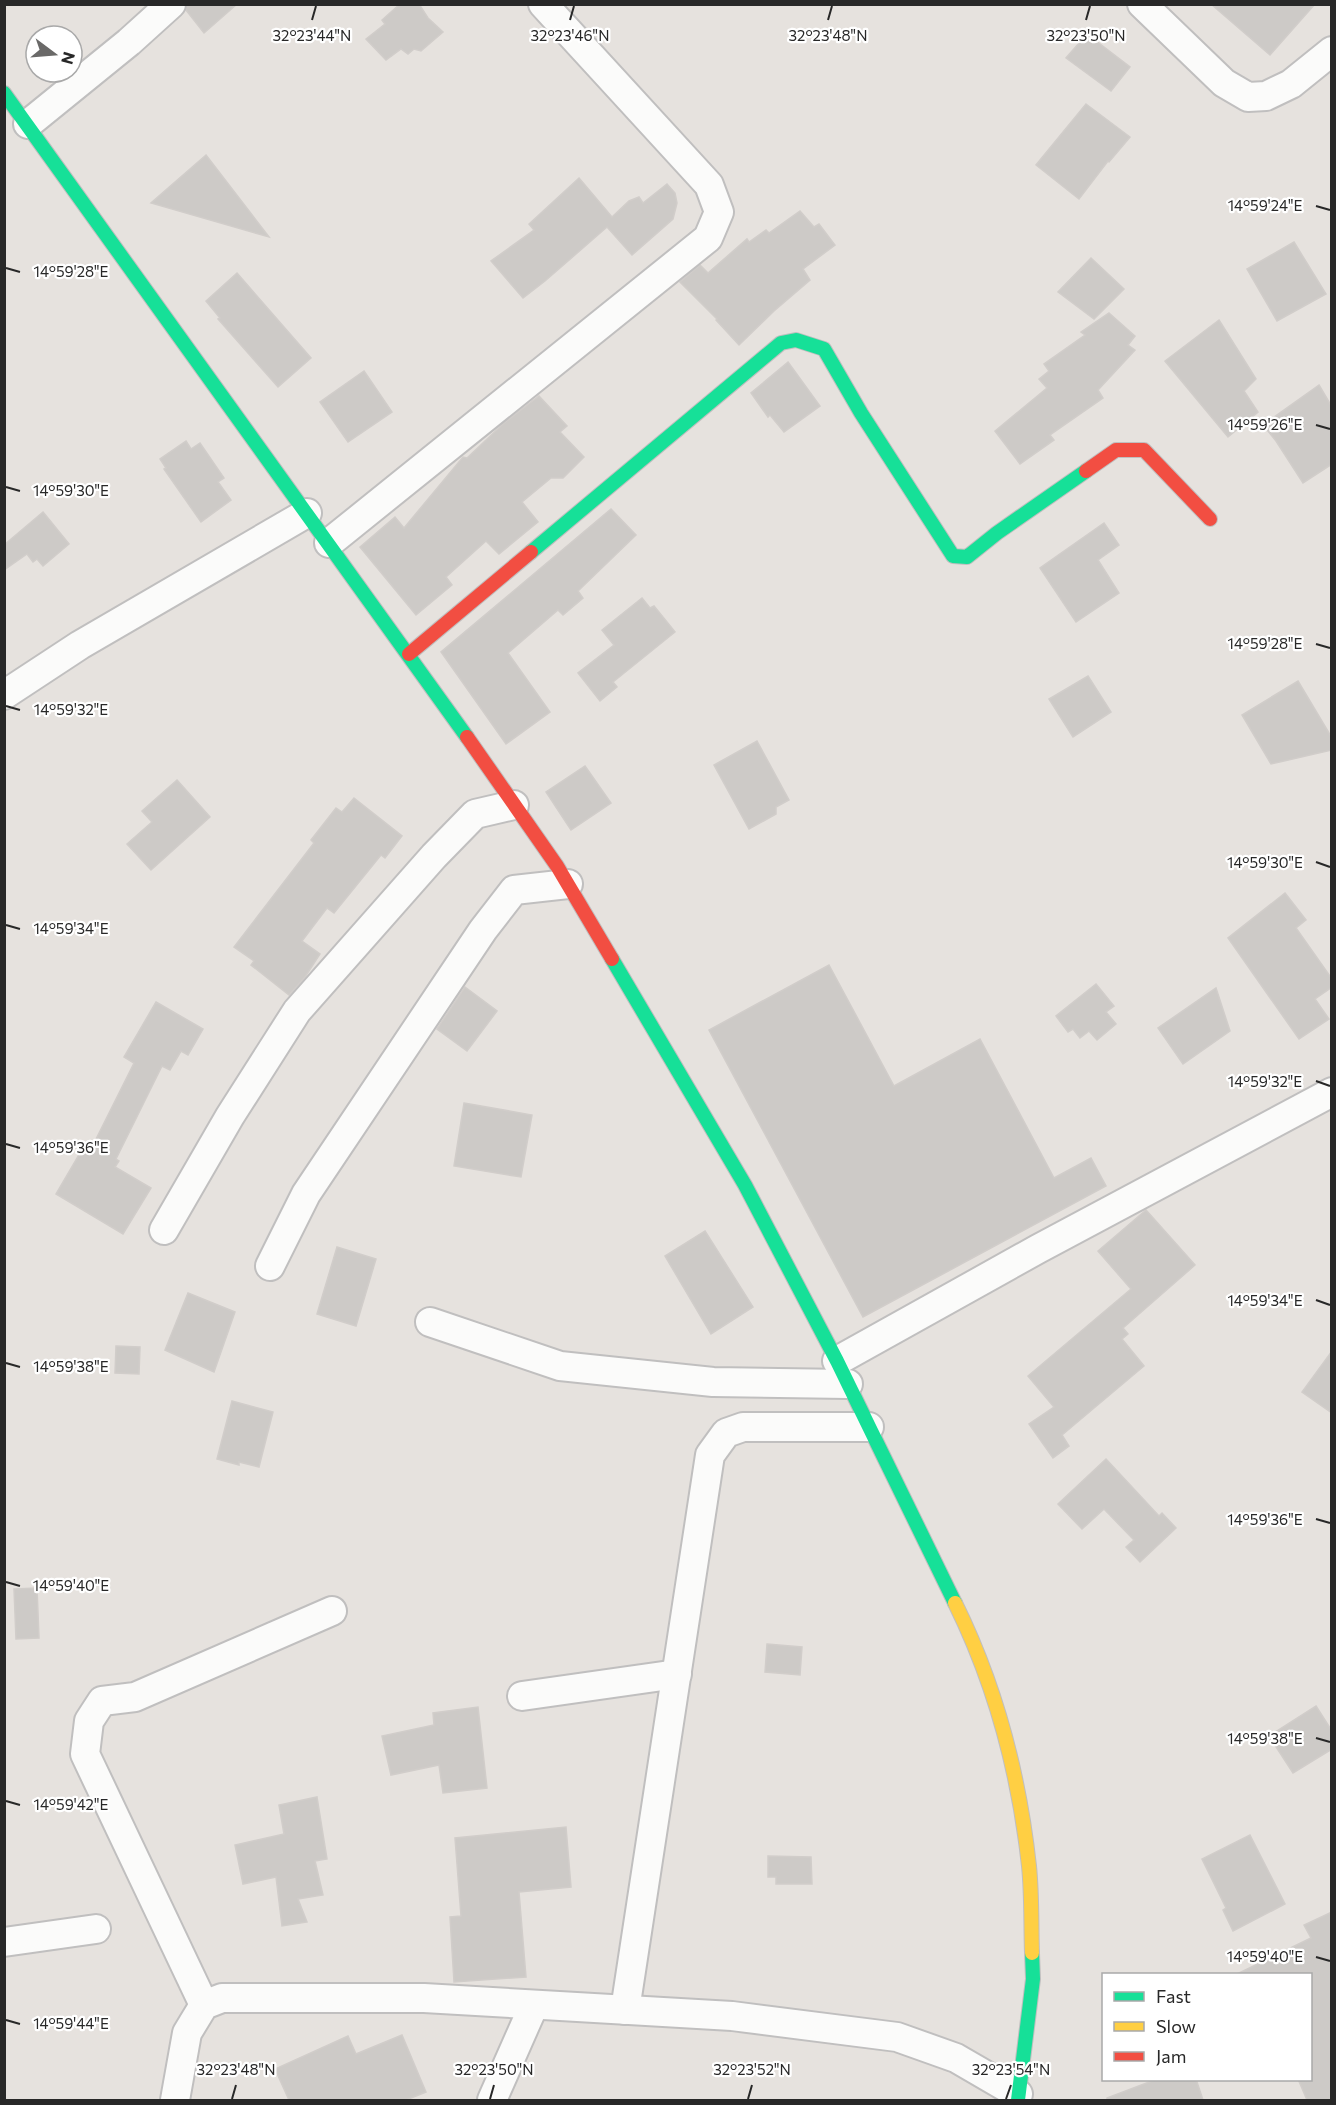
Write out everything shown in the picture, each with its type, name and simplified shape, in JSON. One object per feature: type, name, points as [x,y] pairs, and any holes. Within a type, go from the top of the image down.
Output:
[{"type":"street","points":[[28,124],[129,42],[171,4]]},
{"type":"street","points":[[329,543],[708,238],[719,212],[709,185],[543,4]]},
{"type":"street","points":[[1142,4],[1224,83],[1248,97],[1266,96],[1291,84],[1332,51]]},
{"type":"street","points":[[4,93],[409,654],[568,884],[745,1185],[842,1372],[966,1625],[1004,1726],[1019,1792],[1029,1868],[1033,1979],[1018,2097],[956,2058],[897,2037],[732,2016],[424,1998],[222,1998],[204,2005],[187,2033],[176,2100]]},
{"type":"street","points":[[409,654],[781,343],[796,340],[824,349],[861,413],[953,556],[967,557],[997,533],[1116,450],[1144,450],[1210,519]]},
{"type":"street","points":[[4,695],[80,645],[307,513]]},
{"type":"street","points":[[164,1230],[230,1116],[297,1011],[434,856],[475,814],[514,805]]},
{"type":"street","points":[[270,1266],[306,1194],[483,930],[514,891],[568,884]]},
{"type":"street","points":[[430,1322],[560,1366],[713,1382],[842,1372],[1049,1243],[1332,1092]]},
{"type":"street","points":[[625,2010],[710,1455],[726,1433],[743,1427],[869,1427]]},
{"type":"street","points":[[204,2005],[86,1754],[89,1721],[102,1701],[135,1697],[332,1611]]},
{"type":"street","points":[[522,1696],[677,1674]]},
{"type":"street","points":[[4,1942],[96,1929]]},
{"type":"street","points":[[492,2100],[534,2005]]},
{"type":"building","points":[[187,4],[237,4],[204,33],[186,10]]},
{"type":"building","points":[[400,4],[419,4],[428,18],[443,32],[421,51],[414,49],[408,54],[401,49],[386,60],[366,39],[385,24],[382,20]]},
{"type":"building","points":[[1211,4],[1315,4],[1270,55]]},
{"type":"building","points":[[1087,34],[1130,67],[1111,91],[1066,58]]},
{"type":"building","points":[[1086,104],[1130,137],[1079,199],[1036,165]]},
{"type":"building","points":[[206,155],[269,237],[151,203]]},
{"type":"building","points":[[579,178],[612,217],[629,201],[639,197],[643,203],[667,184],[675,193],[677,203],[673,219],[632,255],[607,227],[523,298],[491,261],[534,230],[529,224]]},
{"type":"building","points":[[800,211],[814,227],[819,224],[835,245],[803,269],[810,280],[739,345],[680,282],[700,265],[708,273],[747,239],[749,242],[766,230],[769,233]]},
{"type":"building","points":[[1294,242],[1326,294],[1277,321],[1247,269]]},
{"type":"building","points":[[1091,258],[1124,289],[1094,319],[1058,292]]},
{"type":"building","points":[[237,273],[311,358],[278,387],[218,319],[220,318],[206,301]]},
{"type":"building","points":[[1109,313],[1135,336],[1128,345],[1135,350],[1098,390],[1103,398],[1050,435],[1054,440],[1020,464],[995,431],[1047,388],[1039,379],[1049,371],[1044,364],[1085,335],[1081,332]]},
{"type":"building","points":[[1219,320],[1256,379],[1244,391],[1258,412],[1228,437],[1165,361]]},
{"type":"building","points":[[788,362],[820,406],[784,432],[770,415],[768,417],[751,393]]},
{"type":"building","points":[[364,371],[392,412],[348,442],[320,402]]},
{"type":"building","points":[[1319,385],[1332,407],[1332,464],[1303,483],[1263,425]]},
{"type":"building","points":[[539,396],[567,426],[560,432],[584,457],[563,478],[551,478],[522,502],[538,522],[499,554],[486,541],[446,577],[452,585],[416,615],[360,547],[395,517],[404,528],[463,457],[467,458],[504,423]]},
{"type":"building","points":[[186,441],[191,449],[200,443],[224,478],[218,482],[231,500],[201,522],[164,469],[166,468],[160,459]]},
{"type":"building","points":[[611,509],[636,535],[578,591],[583,598],[563,615],[558,610],[508,653],[550,712],[506,744],[441,652]]},
{"type":"building","points":[[43,512],[69,544],[43,566],[37,559],[33,562],[27,554],[4,570],[4,545]]},
{"type":"building","points":[[1104,523],[1119,545],[1098,560],[1119,593],[1076,622],[1040,568]]},
{"type":"building","points":[[642,598],[650,608],[654,606],[675,632],[613,682],[617,687],[600,701],[578,673],[614,645],[602,630]]},
{"type":"building","points":[[1088,676],[1111,712],[1073,737],[1049,699]]},
{"type":"building","points":[[1298,681],[1332,738],[1332,750],[1271,764],[1242,715]]},
{"type":"building","points":[[757,741],[789,800],[776,807],[776,814],[749,829],[714,765]]},
{"type":"building","points":[[585,766],[611,803],[571,830],[546,792]]},
{"type":"building","points":[[177,780],[210,817],[151,870],[127,844],[152,822],[142,811]]},
{"type":"building","points":[[354,798],[402,836],[385,858],[381,855],[334,913],[327,908],[302,941],[320,954],[305,977],[289,995],[251,965],[254,961],[234,947],[314,843],[311,840],[336,808],[342,812]]},
{"type":"building","points":[[1285,893],[1306,920],[1296,928],[1332,979],[1332,987],[1315,999],[1329,1019],[1299,1039],[1228,938]]},
{"type":"building","points":[[829,965],[894,1086],[980,1039],[1054,1178],[1091,1158],[1106,1186],[863,1317],[709,1030]]},
{"type":"building","points":[[1096,984],[1114,1006],[1106,1012],[1116,1024],[1097,1040],[1089,1031],[1080,1038],[1073,1029],[1068,1032],[1056,1016]]},
{"type":"building","points":[[465,987],[497,1011],[467,1051],[437,1029]]},
{"type":"building","points":[[1216,988],[1230,1031],[1183,1064],[1158,1028]]},
{"type":"building","points":[[156,1002],[203,1029],[188,1055],[181,1051],[170,1070],[162,1066],[116,1159],[119,1161],[115,1167],[151,1188],[123,1234],[56,1194],[87,1141],[93,1145],[134,1063],[124,1057]]},
{"type":"building","points":[[464,1103],[532,1115],[521,1177],[454,1166]]},
{"type":"building","points":[[1146,1210],[1195,1265],[1123,1328],[1128,1334],[1122,1339],[1144,1366],[1062,1435],[1069,1446],[1053,1458],[1029,1424],[1054,1407],[1028,1376],[1131,1289],[1098,1251]]},
{"type":"building","points":[[705,1231],[753,1307],[711,1334],[665,1256]]},
{"type":"building","points":[[337,1247],[376,1259],[356,1326],[317,1314]]},
{"type":"building","points":[[188,1293],[235,1312],[214,1372],[165,1350]]},
{"type":"building","points":[[116,1346],[140,1347],[139,1374],[115,1373]]},
{"type":"building","points":[[1332,1351],[1332,1413],[1302,1392]]},
{"type":"building","points":[[232,1401],[273,1412],[259,1467],[217,1459]]},
{"type":"building","points":[[1106,1459],[1159,1516],[1162,1513],[1176,1528],[1140,1562],[1126,1547],[1134,1540],[1104,1509],[1082,1529],[1058,1504]]},
{"type":"building","points":[[37,1588],[39,1638],[16,1639],[14,1589]]},
{"type":"building","points":[[767,1644],[802,1647],[800,1675],[765,1672]]},
{"type":"building","points":[[1316,1706],[1332,1731],[1332,1749],[1293,1773],[1269,1736]]},
{"type":"building","points":[[478,1707],[487,1788],[443,1793],[439,1765],[391,1775],[382,1736],[434,1725],[433,1713]]},
{"type":"building","points":[[317,1797],[327,1859],[315,1861],[323,1895],[298,1899],[307,1922],[282,1926],[276,1877],[243,1884],[235,1845],[284,1834],[279,1805]]},
{"type":"building","points":[[566,1827],[571,1887],[519,1892],[526,1977],[454,1982],[450,1917],[461,1916],[455,1838]]},
{"type":"building","points":[[1250,1835],[1285,1904],[1233,1931],[1223,1910],[1226,1908],[1202,1859]]},
{"type":"building","points":[[768,1856],[811,1857],[812,1884],[776,1884],[776,1877],[768,1877]]},
{"type":"building","points":[[1332,1912],[1332,2100],[1307,2100],[1299,2081],[1312,2081],[1312,1973],[1239,1973],[1311,1938],[1304,1925]]},
{"type":"building","points":[[402,2035],[426,2092],[406,2100],[289,2100],[275,2069],[348,2036],[356,2054]]},
{"type":"building","points":[[1152,2081],[1197,2081],[1203,2100],[1107,2100],[1107,2098]]},
{"type":"traffic: fast","points":[[4,93],[467,737]]},
{"type":"traffic: fast","points":[[531,552],[781,343],[796,340],[824,349],[861,413],[953,556],[967,557],[997,533],[1086,471]]},
{"type":"traffic: fast","points":[[612,959],[745,1185],[837,1361],[955,1603]]},
{"type":"traffic: fast","points":[[1018,2100],[1033,1979],[1032,1953]]},
{"type":"traffic: slow","points":[[955,1603],[970,1634],[994,1698],[1012,1764],[1029,1866],[1032,1953]]},
{"type":"traffic: jam","points":[[1086,471],[1116,450],[1144,450],[1210,519]]},
{"type":"traffic: jam","points":[[409,654],[531,552]]},
{"type":"traffic: jam","points":[[467,737],[557,866],[612,959]]}]
